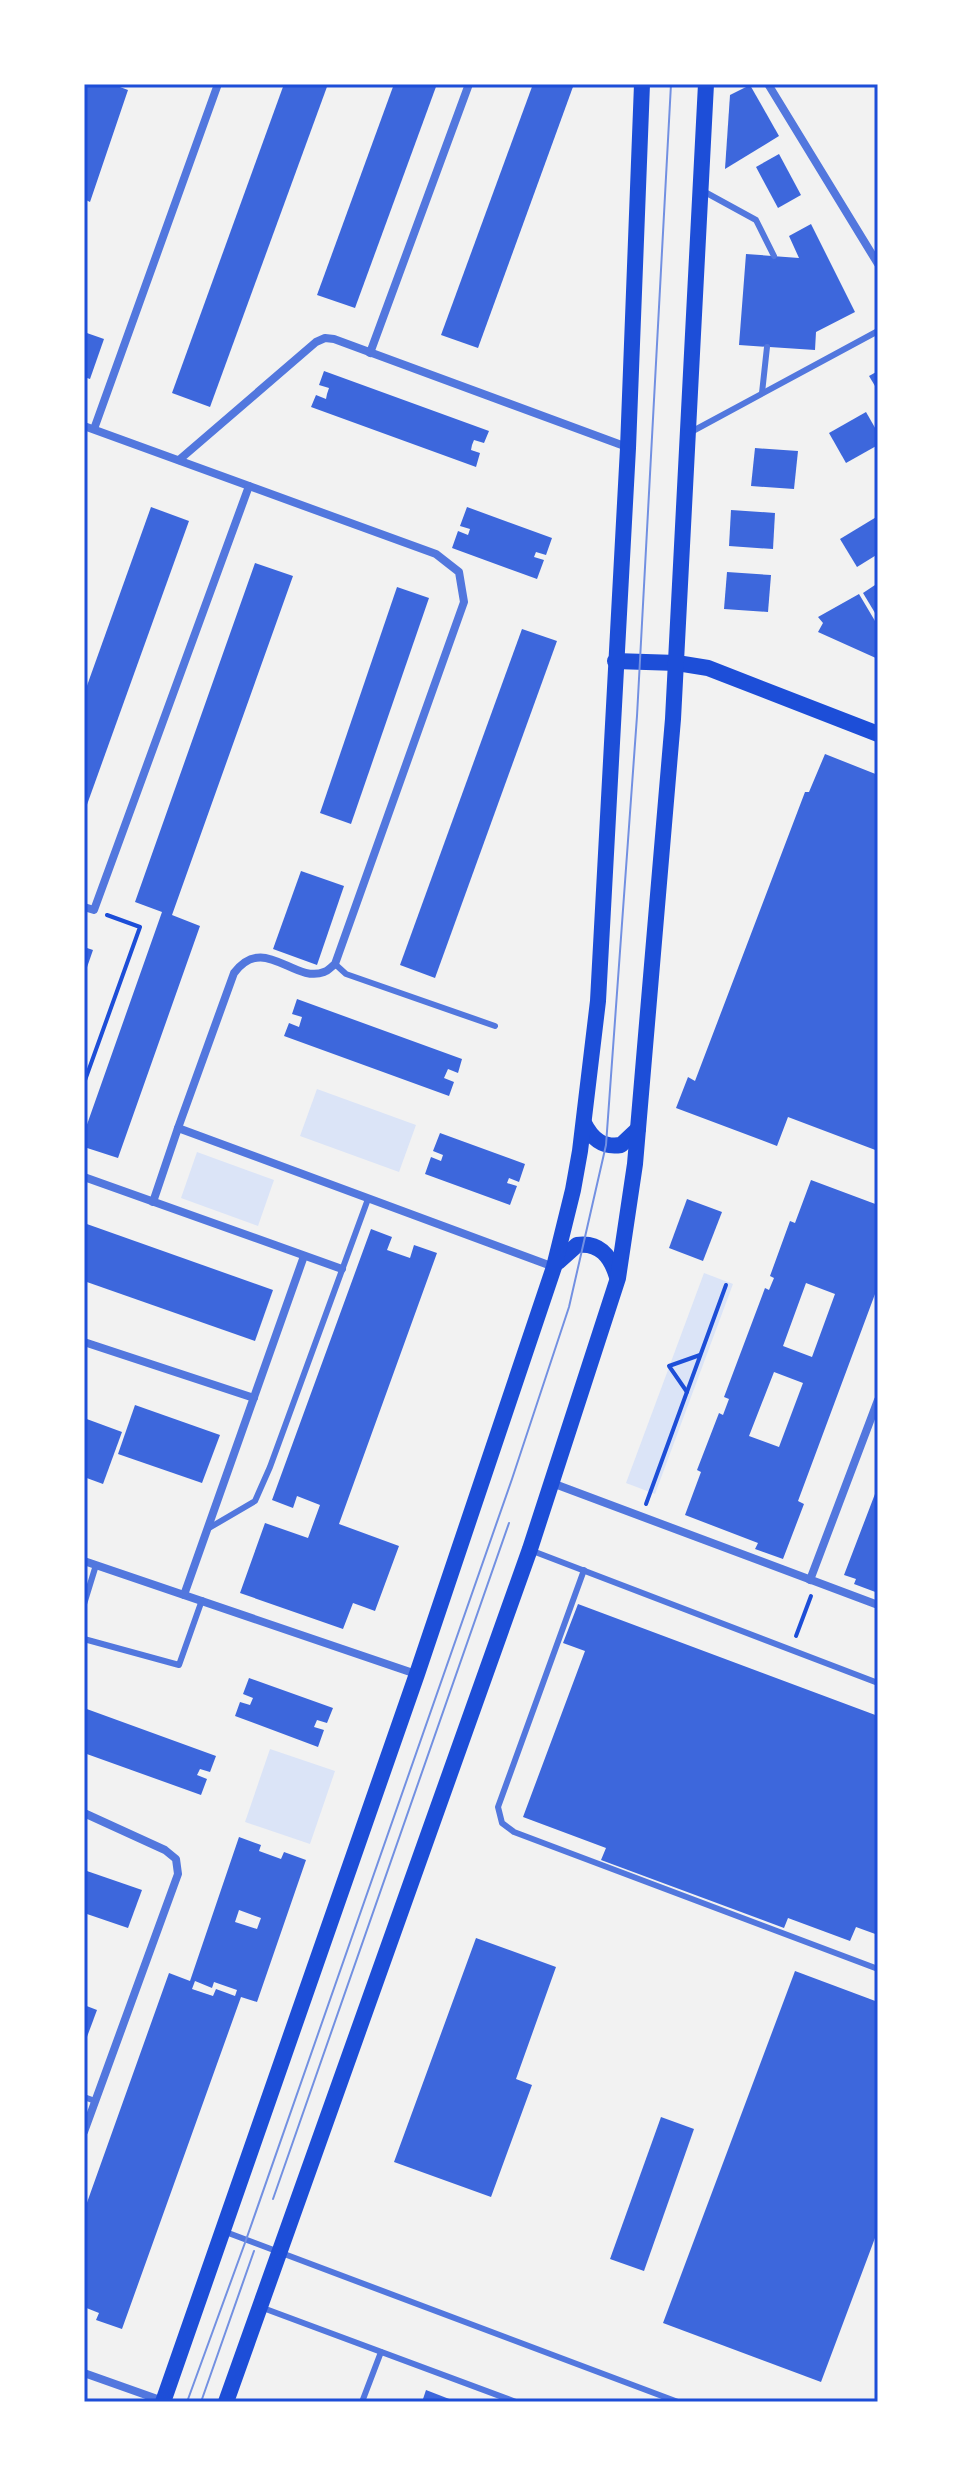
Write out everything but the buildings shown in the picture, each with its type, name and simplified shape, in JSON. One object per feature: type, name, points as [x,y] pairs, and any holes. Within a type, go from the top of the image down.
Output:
[{"type":"main road","points":[[163,2402],[417,1674],[554,1267],[573,1190],[598,1001],[628,448],[642,84]]},
{"type":"main road","points":[[226,2402],[530,1549],[618,1278],[632,1196],[677,663],[706,84]]},
{"type":"main road","points":[[615,661],[677,663],[708,668],[878,734]]},
{"type":"main road","points":[[584,1123],[592,1137],[606,1145],[621,1145],[638,1129]]},
{"type":"main road","points":[[554,1267],[569,1250],[585,1244],[608,1255],[618,1278]]},
{"type":"street","points":[[94,429],[218,84]]},
{"type":"street","points":[[370,353],[469,84]]},
{"type":"street","points":[[769,85],[875,254],[878,264]]},
{"type":"street","points":[[179,460],[316,342],[325,338],[628,448]]},
{"type":"street","points":[[84,426],[436,554],[459,572],[464,602],[335,964],[324,973],[310,973],[266,958],[252,957],[242,962],[234,973],[153,1202]]},
{"type":"street","points":[[89,909],[249,486]]},
{"type":"street","points":[[178,1128],[554,1267]]},
{"type":"street","points":[[84,1177],[342,1269]]},
{"type":"street","points":[[184,1595],[304,1256]]},
{"type":"street","points":[[84,1342],[254,1398]]},
{"type":"street","points":[[813,1581],[878,1400]]},
{"type":"street","points":[[552,1483],[878,1605]]},
{"type":"street","points":[[84,1561],[417,1674]]},
{"type":"street","points":[[84,1813],[165,1850],[176,1859],[178,1874],[84,2132]]},
{"type":"street","points":[[84,2373],[163,2402]]},
{"type":"lane","points":[[701,189],[756,220],[774,256]]},
{"type":"lane","points":[[689,433],[878,331]]},
{"type":"lane","points":[[762,393],[767,347]]},
{"type":"lane","points":[[335,964],[346,974],[495,1026]]},
{"type":"lane","points":[[206,1529],[255,1501],[368,1199]]},
{"type":"lane","points":[[530,1549],[878,1683]]},
{"type":"lane","points":[[84,1604],[96,1565]]},
{"type":"lane","points":[[584,1570],[498,1807],[502,1823],[514,1832],[878,1969]]},
{"type":"lane","points":[[84,1639],[179,1665],[202,1600]]},
{"type":"lane","points":[[84,2097],[95,2101]]},
{"type":"lane","points":[[223,2231],[678,2402]]},
{"type":"lane","points":[[260,2307],[516,2402]]},
{"type":"lane","points":[[362,2402],[381,2352]]},
{"type":"path","points":[[84,1083],[140,927],[89,909]]},
{"type":"path","points":[[641,1517],[726,1285]]},
{"type":"path","points":[[687,1392],[669,1366],[700,1355]]},
{"type":"path","points":[[791,1649],[813,1581]]},
{"type":"shaded area","points":[[317,1089],[416,1125],[399,1172],[300,1136]]},
{"type":"shaded area","points":[[197,1152],[274,1180],[258,1226],[181,1198]]},
{"type":"shaded area","points":[[704,1273],[733,1284],[655,1494],[626,1483]]},
{"type":"shaded area","points":[[270,1749],[335,1771],[310,1844],[245,1822]]},
{"type":"tram line","points":[[187,2402],[512,1479],[569,1307],[606,1145],[637,716],[671,84]]},
{"type":"tram line","points":[[273,2199],[509,1523]]},
{"type":"tram line","points":[[201,2402],[254,2251]]}]
